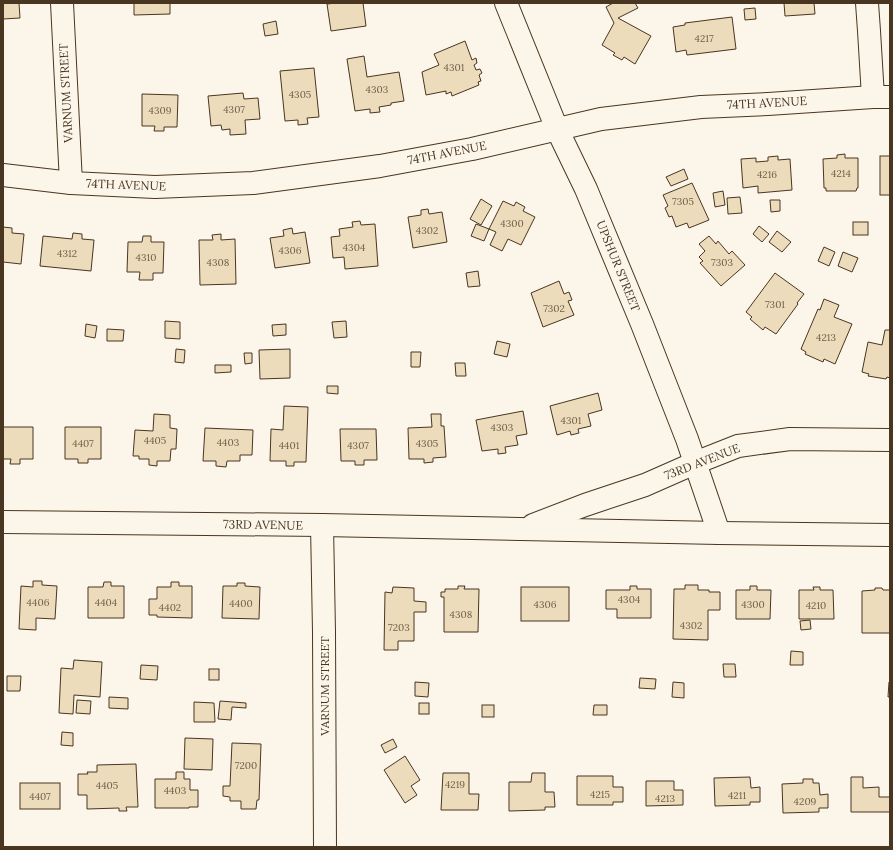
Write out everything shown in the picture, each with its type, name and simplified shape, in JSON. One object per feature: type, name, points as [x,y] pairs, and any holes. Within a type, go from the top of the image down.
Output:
[{"type":"street","name":"VARNUM STREET","points":[[62,3],[71,183]]},
{"type":"street","name":"UPSHUR STREET","points":[[506,3],[557,129],[589,196],[642,324],[686,438],[719,533]]},
{"type":"street","points":[[867,3],[869,31],[881,97]]},
{"type":"street","name":"74TH AVENUE","points":[[3,175],[71,183],[155,187],[253,182],[380,166],[472,148],[601,119],[701,107],[881,97]]},
{"type":"street","name":"73RD AVENUE","points":[[522,529],[645,484],[738,446],[790,439],[890,440]]},
{"type":"street","name":"73RD AVENUE","points":[[3,522],[322,525],[890,535]]},
{"type":"street","name":"VARNUM STREET","points":[[322,525],[325,847]]},
{"type":"building","points":[[3,3],[19,3],[20,18],[3,19]]},
{"type":"building","points":[[134,3],[170,3],[170,14],[134,15]]},
{"type":"building","points":[[363,3],[366,26],[331,31],[327,4]]},
{"type":"building","points":[[613,3],[635,3],[638,8],[618,18],[651,36],[635,64],[624,57],[622,60],[613,55],[615,53],[602,45],[614,23],[606,7]]},
{"type":"building","points":[[784,3],[814,3],[815,14],[785,16]]},
{"type":"building","points":[[755,8],[756,19],[745,20],[744,9]]},
{"type":"building","points":[[732,17],[736,49],[687,55],[686,50],[676,52],[673,27],[685,25],[685,23]]},
{"type":"building","points":[[276,21],[278,34],[265,36],[263,24]]},
{"type":"building","points":[[465,41],[472,60],[476,58],[477,63],[474,65],[476,70],[480,69],[482,73],[479,75],[481,81],[478,82],[479,85],[452,96],[451,92],[446,94],[446,91],[426,95],[422,72],[439,65],[434,54]]},
{"type":"building","points":[[364,56],[367,77],[399,72],[404,101],[379,107],[380,112],[370,113],[370,109],[355,111],[347,59]]},
{"type":"building","points":[[314,68],[319,117],[307,118],[308,124],[298,125],[298,120],[285,121],[280,71]]},
{"type":"building","points":[[243,93],[244,99],[258,98],[260,119],[245,120],[246,134],[230,135],[230,129],[222,130],[221,125],[211,126],[208,96]]},
{"type":"building","points":[[142,94],[178,95],[177,127],[164,127],[164,131],[154,131],[155,126],[142,126]]},
{"type":"building","points":[[845,154],[845,158],[858,158],[858,188],[856,191],[826,191],[826,188],[824,188],[823,159],[837,158],[837,155]]},
{"type":"building","points":[[778,156],[778,160],[790,159],[792,190],[758,193],[758,186],[743,188],[741,159],[756,158],[756,162],[768,161],[768,157]]},
{"type":"building","points":[[880,156],[890,156],[890,195],[880,195]]},
{"type":"building","points":[[684,169],[688,179],[671,186],[666,177]]},
{"type":"building","points":[[692,183],[709,220],[689,228],[687,223],[676,227],[672,216],[669,217],[665,208],[668,206],[663,195]]},
{"type":"building","points":[[723,191],[725,205],[715,207],[713,193]]},
{"type":"building","points":[[740,197],[742,213],[728,214],[727,198]]},
{"type":"building","points":[[481,199],[492,206],[481,225],[470,219]]},
{"type":"building","points":[[770,200],[780,200],[780,211],[771,212]]},
{"type":"building","points":[[503,201],[514,206],[516,202],[525,207],[523,211],[535,217],[521,245],[508,239],[502,251],[490,245],[496,232],[489,229]]},
{"type":"building","points":[[428,209],[429,214],[442,212],[447,242],[413,248],[408,217],[421,215],[421,210]]},
{"type":"building","points":[[360,221],[361,225],[375,224],[378,266],[345,269],[344,257],[333,258],[331,237],[340,236],[339,229],[353,227],[352,222]]},
{"type":"building","points":[[853,222],[868,222],[868,235],[853,235]]},
{"type":"building","points":[[476,224],[489,229],[484,241],[471,236]]},
{"type":"building","points":[[759,226],[769,234],[762,242],[753,234]]},
{"type":"building","points":[[3,227],[12,228],[12,233],[24,234],[21,264],[3,262]]},
{"type":"building","points":[[292,228],[293,234],[305,232],[310,263],[275,268],[270,238],[284,236],[283,230]]},
{"type":"building","points":[[777,231],[791,242],[782,252],[769,242]]},
{"type":"building","points":[[73,233],[82,234],[82,239],[94,240],[91,271],[40,266],[43,236],[72,239]]},
{"type":"building","points":[[221,234],[221,240],[235,239],[236,284],[200,285],[199,240],[213,240],[212,235]]},
{"type":"building","points":[[143,236],[151,236],[151,242],[164,242],[163,273],[153,273],[153,280],[139,280],[140,272],[127,272],[128,242],[142,242]]},
{"type":"building","points":[[709,236],[716,244],[718,241],[729,254],[732,251],[745,265],[721,286],[700,263],[703,261],[699,257],[705,251],[699,244]]},
{"type":"building","points":[[824,247],[835,252],[829,266],[818,261]]},
{"type":"building","points":[[843,252],[858,258],[852,272],[838,266]]},
{"type":"building","points":[[478,271],[480,286],[468,287],[466,273]]},
{"type":"building","points":[[775,273],[804,294],[776,334],[765,327],[763,330],[750,319],[752,317],[746,312]]},
{"type":"building","points":[[559,281],[564,294],[569,292],[572,300],[568,301],[574,315],[543,327],[531,293]]},
{"type":"building","points":[[824,299],[839,305],[834,317],[852,324],[835,364],[824,359],[823,362],[805,354],[806,352],[801,349],[818,309],[820,310]]},
{"type":"building","points":[[165,321],[180,322],[180,339],[165,338]]},
{"type":"building","points":[[346,321],[347,337],[334,338],[332,322]]},
{"type":"building","points":[[86,324],[97,326],[95,338],[85,336]]},
{"type":"building","points":[[286,324],[286,335],[273,336],[272,325]]},
{"type":"building","points":[[107,329],[124,330],[123,341],[107,341]]},
{"type":"building","points":[[885,330],[890,330],[890,378],[887,377],[886,379],[868,376],[869,374],[862,372],[868,342],[882,345]]},
{"type":"building","points":[[497,341],[510,344],[507,357],[494,354]]},
{"type":"building","points":[[176,349],[185,350],[184,363],[175,362]]},
{"type":"building","points":[[290,349],[290,378],[260,379],[259,350]]},
{"type":"building","points":[[411,352],[421,352],[420,367],[411,367]]},
{"type":"building","points":[[244,353],[252,353],[252,363],[245,364]]},
{"type":"building","points":[[455,363],[465,363],[466,376],[456,376]]},
{"type":"building","points":[[215,365],[231,365],[231,372],[215,373]]},
{"type":"building","points":[[327,386],[338,386],[338,394],[327,393]]},
{"type":"building","points":[[598,393],[602,410],[588,414],[591,426],[578,429],[579,433],[571,435],[570,431],[557,435],[550,406]]},
{"type":"building","points":[[284,406],[308,407],[306,462],[294,462],[294,466],[286,466],[286,461],[270,461],[271,429],[283,430]]},
{"type":"building","points":[[523,411],[527,434],[516,436],[518,445],[505,447],[506,453],[498,454],[498,449],[482,451],[476,420]]},
{"type":"building","points":[[154,414],[170,415],[170,428],[177,429],[176,449],[171,449],[170,461],[157,461],[157,466],[149,465],[149,459],[139,459],[139,456],[133,456],[135,430],[153,431]]},
{"type":"building","points":[[431,414],[441,414],[441,426],[444,426],[446,457],[433,458],[433,462],[424,463],[424,459],[409,459],[408,428],[432,427]]},
{"type":"building","points":[[3,427],[33,427],[33,459],[20,459],[20,464],[10,464],[11,459],[3,459]]},
{"type":"building","points":[[65,427],[101,427],[101,459],[88,459],[88,463],[78,463],[78,459],[65,459]]},
{"type":"building","points":[[205,428],[253,430],[252,455],[240,455],[240,461],[227,461],[226,467],[216,466],[216,461],[203,461]]},
{"type":"building","points":[[340,429],[376,429],[377,460],[364,460],[364,465],[355,465],[355,461],[341,461]]},
{"type":"building","points":[[33,581],[42,581],[42,585],[57,586],[55,619],[36,618],[36,630],[19,629],[21,586],[33,587]]},
{"type":"building","points":[[104,582],[111,582],[111,586],[124,586],[124,618],[88,618],[88,587],[103,587]]},
{"type":"building","points":[[171,582],[179,582],[179,586],[192,586],[192,618],[157,617],[157,615],[149,615],[149,599],[157,599],[157,587],[171,587]]},
{"type":"building","points":[[237,583],[245,583],[245,586],[260,587],[259,619],[222,618],[223,586],[237,586]]},
{"type":"building","points":[[685,585],[698,585],[698,590],[720,592],[720,610],[708,610],[708,640],[673,639],[674,589],[685,589]]},
{"type":"building","points":[[458,586],[465,586],[464,589],[479,589],[478,632],[444,632],[444,597],[441,597],[441,592],[445,592],[445,589],[458,589]]},
{"type":"building","points":[[630,586],[637,586],[637,589],[651,589],[651,618],[617,618],[617,609],[606,609],[606,590],[630,590]]},
{"type":"building","points":[[750,586],[757,586],[757,590],[771,590],[770,619],[736,619],[736,590],[750,590]]},
{"type":"building","points":[[393,587],[414,588],[414,601],[426,602],[426,612],[414,612],[414,641],[398,641],[398,650],[384,650],[385,592],[392,593]]},
{"type":"building","points":[[521,587],[569,587],[569,621],[521,621]]},
{"type":"building","points":[[813,587],[820,587],[820,590],[833,590],[834,619],[799,619],[799,590],[814,590]]},
{"type":"building","points":[[875,588],[890,590],[890,633],[862,633],[862,591],[875,590]]},
{"type":"building","points":[[810,620],[811,629],[801,630],[800,621]]},
{"type":"building","points":[[791,651],[803,652],[803,665],[790,665]]},
{"type":"building","points":[[74,660],[102,662],[100,697],[74,695],[73,714],[59,713],[61,668],[73,669]]},
{"type":"building","points":[[723,664],[735,664],[736,677],[724,677]]},
{"type":"building","points":[[141,665],[158,666],[157,680],[140,679]]},
{"type":"building","points":[[209,669],[219,669],[219,680],[209,680]]},
{"type":"building","points":[[7,676],[21,676],[20,691],[7,691]]},
{"type":"building","points":[[640,678],[656,679],[655,689],[639,688]]},
{"type":"building","points":[[415,682],[429,683],[428,697],[415,696]]},
{"type":"building","points":[[673,682],[684,683],[684,698],[672,697]]},
{"type":"building","points":[[889,682],[890,697],[888,697]]},
{"type":"building","points":[[109,697],[128,698],[128,709],[109,708]]},
{"type":"building","points":[[77,700],[91,701],[90,714],[76,713]]},
{"type":"building","points":[[220,701],[246,703],[246,708],[232,707],[231,720],[218,719]]},
{"type":"building","points":[[194,702],[214,703],[215,722],[194,722]]},
{"type":"building","points":[[419,703],[429,703],[429,714],[419,714]]},
{"type":"building","points":[[482,705],[494,705],[494,717],[482,717]]},
{"type":"building","points":[[594,705],[607,705],[607,715],[593,715]]},
{"type":"building","points":[[62,732],[73,733],[73,746],[61,745]]},
{"type":"building","points":[[185,738],[213,739],[212,770],[184,769]]},
{"type":"building","points":[[393,739],[397,747],[385,753],[381,745]]},
{"type":"building","points":[[232,743],[261,744],[259,800],[257,800],[256,809],[241,809],[241,801],[230,801],[230,797],[223,796],[223,786],[230,786]]},
{"type":"building","points":[[405,756],[420,780],[411,786],[417,795],[405,803],[384,770]]},
{"type":"building","points":[[136,764],[138,807],[126,807],[127,811],[119,811],[119,808],[87,809],[87,795],[78,795],[78,774],[97,772],[97,765]]},
{"type":"building","points":[[176,772],[184,772],[184,779],[190,779],[190,790],[198,790],[198,807],[155,808],[155,779],[176,779]]},
{"type":"building","points":[[443,773],[469,773],[469,794],[479,794],[478,810],[441,810]]},
{"type":"building","points":[[532,773],[545,773],[545,792],[554,792],[555,807],[545,807],[545,810],[509,811],[509,782],[531,782]]},
{"type":"building","points":[[577,776],[613,776],[613,787],[623,787],[623,802],[613,802],[613,805],[577,805]]},
{"type":"building","points":[[750,777],[751,788],[760,787],[760,802],[750,802],[750,805],[715,806],[714,778]]},
{"type":"building","points":[[851,777],[863,777],[863,788],[879,787],[879,797],[890,797],[890,812],[851,812]]},
{"type":"building","points":[[803,779],[813,779],[813,783],[819,783],[820,795],[828,794],[828,808],[819,808],[819,812],[783,813],[782,784],[803,783]]},
{"type":"building","points":[[646,781],[674,781],[674,790],[683,790],[683,805],[646,806]]},
{"type":"building","points":[[20,783],[60,783],[60,809],[20,809]]}]
